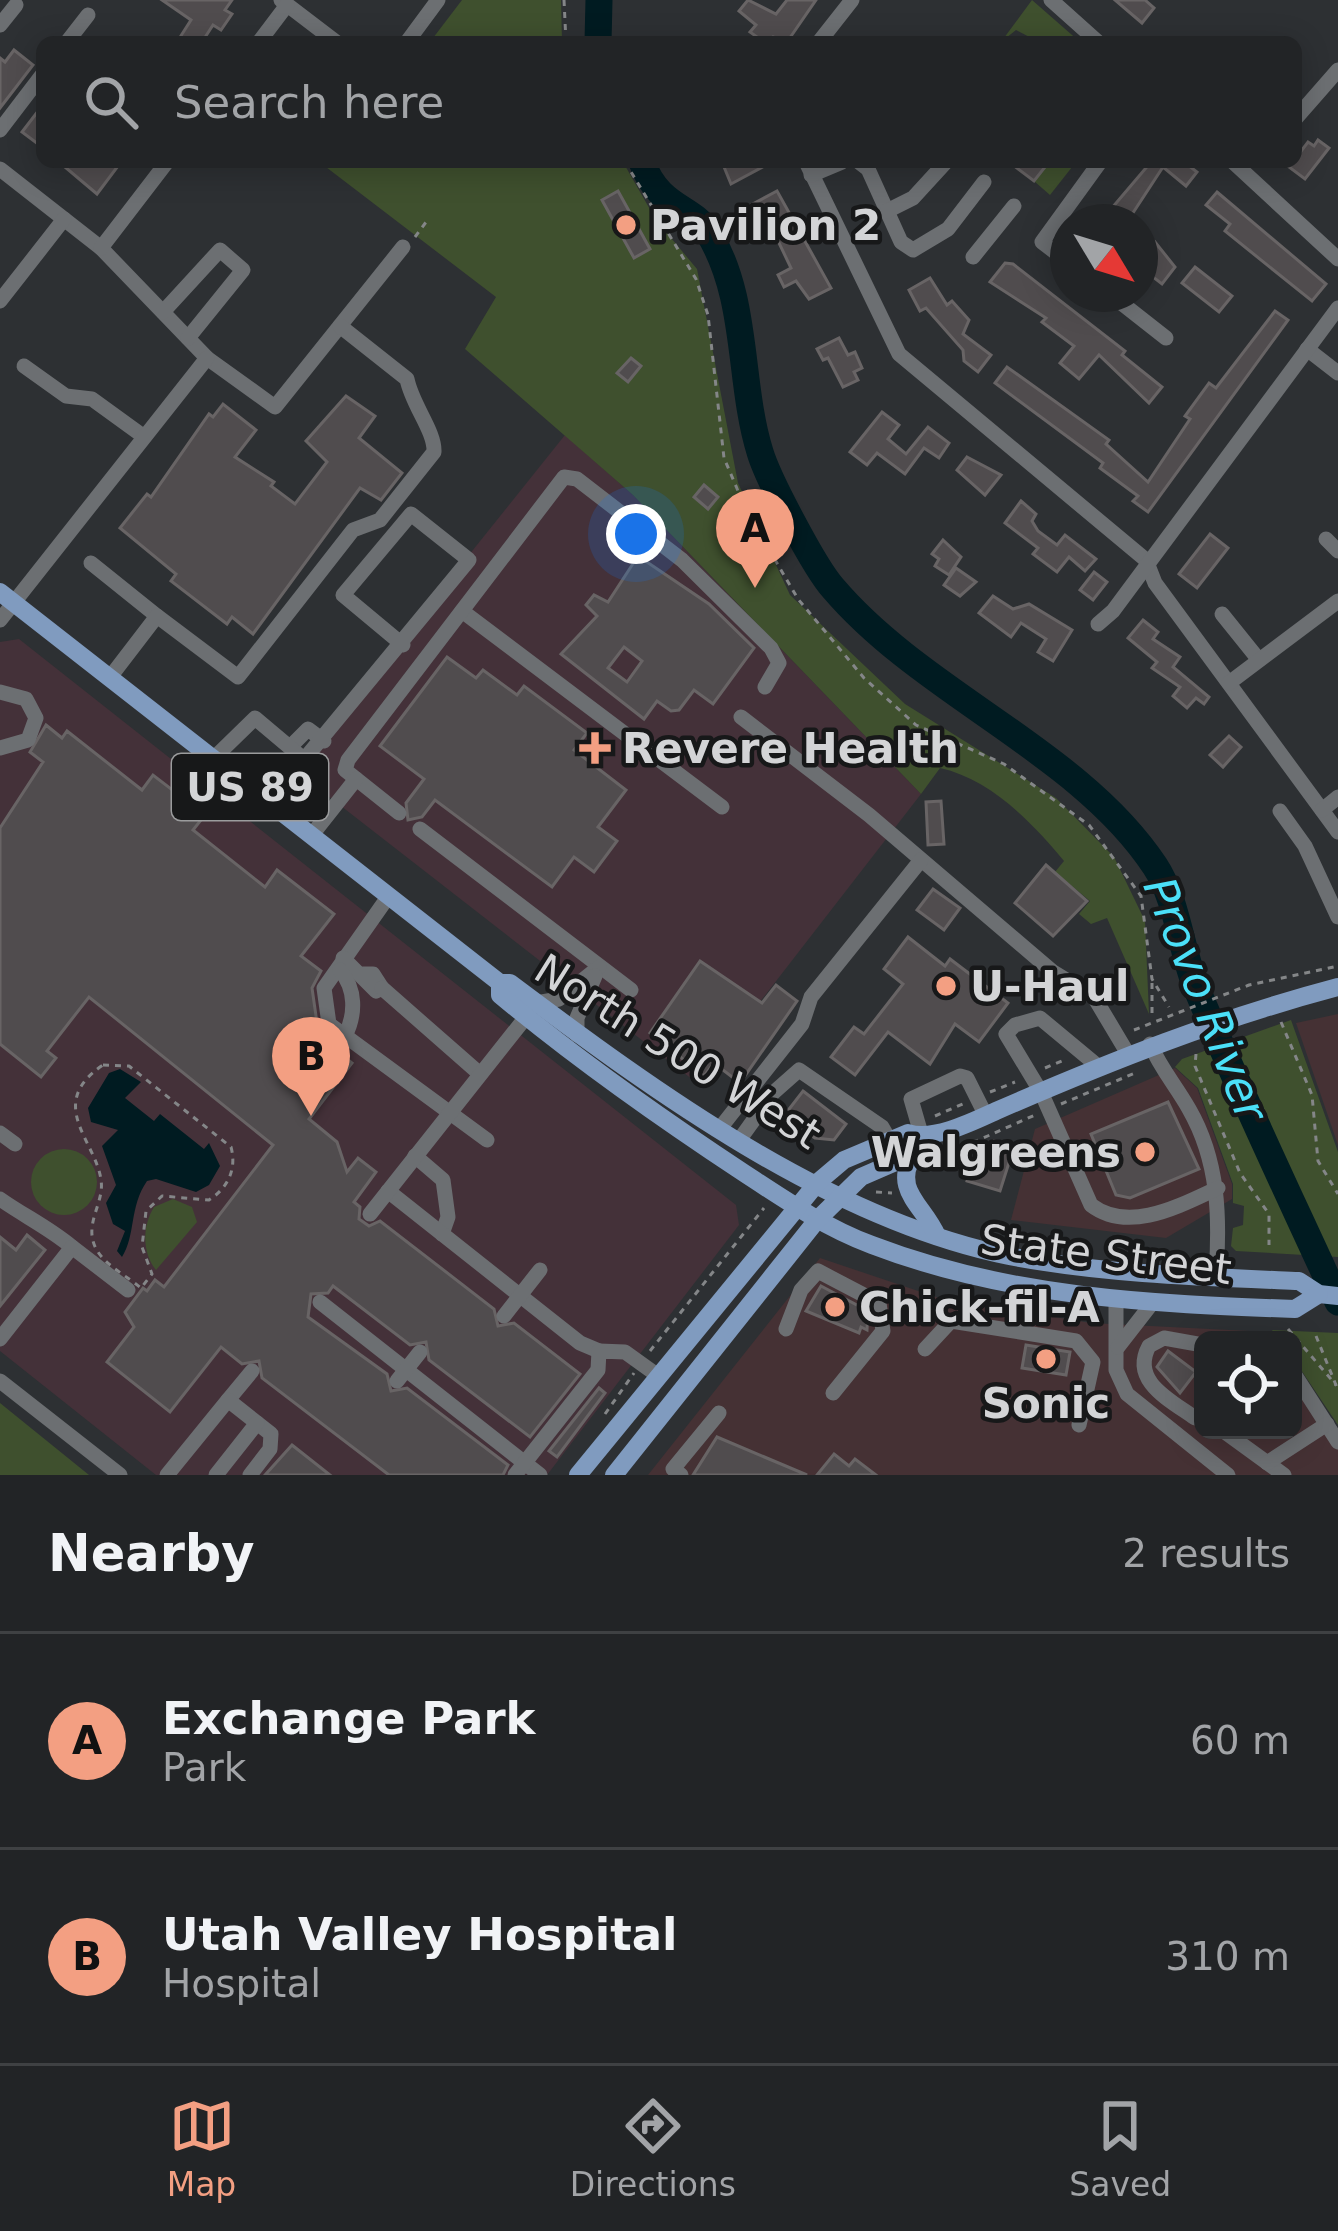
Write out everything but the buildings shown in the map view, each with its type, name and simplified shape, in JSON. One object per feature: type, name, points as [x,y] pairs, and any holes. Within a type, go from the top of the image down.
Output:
[{"type":"main road","name":"North 500 West","points":[[7,597],[500,983],[500,995],[577,1035],[740,1139],[818,1182]]},
{"type":"main road","points":[[614,1475],[817,1220],[861,1177],[986,1116],[1044,1101],[1099,1066],[1158,1041],[1338,988]]},
{"type":"main road","name":"North 500 West","points":[[531,1010],[592,1072],[796,1206]]},
{"type":"main road","points":[[578,1475],[818,1182],[844,1160],[908,1132],[919,1152]]},
{"type":"main road","points":[[919,1152],[897,1190],[937,1236]]},
{"type":"main road","name":"US 89","points":[[818,1182],[839,1196]]},
{"type":"main road","name":"State Street","points":[[839,1196],[937,1236],[1009,1256],[1299,1281],[1329,1295]]},
{"type":"main road","name":"US 89","points":[[796,1206],[817,1220]]},
{"type":"main road","name":"State Street","points":[[817,1220],[872,1245],[959,1272],[1116,1299],[1295,1310],[1329,1295]]},
{"type":"main road","points":[[1116,1299],[1124,1288],[1164,1272]]},
{"type":"street","points":[[411,36],[438,0]]},
{"type":"street","points":[[824,36],[851,0]]},
{"type":"street","points":[[1051,0],[1091,36]]},
{"type":"street","points":[[263,36],[284,3],[328,36]]},
{"type":"street","points":[[0,25],[16,5]]},
{"type":"street","points":[[72,36],[88,15]]},
{"type":"street","points":[[1302,111],[1338,70]]},
{"type":"street","points":[[0,130],[36,83]]},
{"type":"street","points":[[101,248],[162,168]]},
{"type":"street","points":[[808,168],[899,354],[1146,560],[1155,583],[1338,832]]},
{"type":"street","points":[[867,168],[901,242],[913,250],[948,229],[984,182]]},
{"type":"street","points":[[887,211],[913,198],[940,168]]},
{"type":"street","points":[[1070,204],[1096,168]]},
{"type":"street","points":[[1253,168],[1338,259]]},
{"type":"street","points":[[0,169],[101,248],[207,358],[275,407],[409,242]]},
{"type":"street","points":[[974,256],[1014,206]]},
{"type":"street","points":[[0,301],[64,219]]},
{"type":"street","points":[[163,312],[220,250],[243,270],[188,338]]},
{"type":"street","points":[[1098,624],[1113,611],[1146,560],[1338,308]]},
{"type":"street","points":[[1133,312],[1166,338]]},
{"type":"street","points":[[91,562],[238,677],[353,530],[380,520],[434,452],[434,438],[413,408],[407,379],[340,326]]},
{"type":"street","points":[[1307,350],[1338,373]]},
{"type":"street","points":[[0,620],[7,597],[207,358]]},
{"type":"street","points":[[24,366],[66,396],[92,399],[143,436]]},
{"type":"street","points":[[399,813],[345,770],[348,760],[564,477],[577,479],[682,560],[771,648],[779,663],[765,687]]},
{"type":"street","points":[[269,802],[404,645],[469,560],[411,514],[343,595],[404,645]]},
{"type":"street","points":[[1229,683],[1338,601]]},
{"type":"street","points":[[462,611],[722,807]]},
{"type":"street","points":[[1222,614],[1259,660]]},
{"type":"street","points":[[111,676],[157,616]]},
{"type":"street","points":[[0,692],[26,699],[36,718],[28,740],[0,748]]},
{"type":"street","points":[[741,717],[922,860],[1053,972],[1094,997],[1129,1054]]},
{"type":"street","points":[[214,758],[255,718],[306,761]]},
{"type":"street","points":[[290,747],[308,729],[324,741]]},
{"type":"street","points":[[311,836],[356,779]]},
{"type":"street","points":[[1322,810],[1338,797]]},
{"type":"street","points":[[1280,811],[1305,846],[1338,916]]},
{"type":"street","points":[[420,830],[631,990]]},
{"type":"street","points":[[721,1127],[802,1024],[811,997],[922,860]]},
{"type":"street","points":[[388,897],[324,988],[329,1024],[487,1140]]},
{"type":"street","points":[[342,964],[363,974],[362,980],[376,991],[382,988],[484,1069]]},
{"type":"street","points":[[342,964],[351,983],[353,1021],[345,1036]]},
{"type":"street","points":[[370,1214],[531,1010],[559,999],[599,967]]},
{"type":"street","points":[[577,1035],[577,1018],[599,967]]},
{"type":"street","points":[[1099,1066],[1040,1018],[1016,1025],[1006,1034],[1044,1101],[1088,1200],[1101,1212],[1156,1217],[1218,1188]]},
{"type":"street","points":[[1158,1041],[1218,1188],[1216,1275]]},
{"type":"street","points":[[740,1139],[773,1093],[799,1070],[882,1127],[890,1141]]},
{"type":"street","points":[[919,1152],[911,1099],[961,1076],[968,1078],[986,1116]]},
{"type":"street","points":[[0,1133],[15,1144]]},
{"type":"street","points":[[415,1156],[443,1180],[448,1217],[442,1234]]},
{"type":"street","points":[[388,1191],[599,1352],[625,1352],[657,1375]]},
{"type":"street","points":[[0,1199],[22,1215],[36,1217],[135,1289]]},
{"type":"street","points":[[0,1339],[72,1247]]},
{"type":"street","points":[[504,1316],[540,1270]]},
{"type":"street","points":[[786,1329],[801,1290],[818,1270],[879,1303],[883,1331],[833,1393]]},
{"type":"street","points":[[1116,1299],[1116,1370],[1127,1394],[1209,1469],[1228,1475]]},
{"type":"street","points":[[320,1302],[520,1469],[540,1475]]},
{"type":"street","points":[[1116,1349],[1153,1302]]},
{"type":"street","points":[[925,1349],[951,1321],[1076,1341],[1093,1362],[1079,1425]]},
{"type":"street","points":[[1194,1343],[1165,1338],[1149,1346],[1143,1360],[1149,1383],[1194,1410]]},
{"type":"street","points":[[402,1375],[420,1352]]},
{"type":"street","points":[[520,1469],[598,1370],[599,1352]]},
{"type":"street","points":[[167,1475],[251,1370]]},
{"type":"street","points":[[0,1381],[119,1475]]},
{"type":"street","points":[[1302,1386],[1338,1442]]},
{"type":"street","points":[[228,1400],[272,1441],[250,1475]]},
{"type":"street","points":[[681,1475],[674,1469],[718,1413]]},
{"type":"street","points":[[1180,1439],[1194,1422]]},
{"type":"street","points":[[216,1475],[257,1423]]},
{"type":"street","points":[[1267,1463],[1327,1424]]},
{"type":"street","points":[[1234,1439],[1284,1475]]},
{"type":"path","points":[[564,0],[566,36]]},
{"type":"path","points":[[629,168],[696,279],[708,315],[724,458],[747,512],[798,599],[864,678],[916,725],[1004,764],[1089,825],[1141,896],[1152,1017]]},
{"type":"path","points":[[409,242],[429,218]]},
{"type":"path","points":[[919,1152],[1044,1101],[1249,986],[1338,965]]},
{"type":"path","points":[[1152,979],[1169,1007]]},
{"type":"path","points":[[1275,1004],[1312,1095],[1318,1161],[1338,1194]]},
{"type":"path","points":[[1196,1054],[1195,1066],[1208,1087],[1218,1127],[1240,1173],[1269,1214],[1269,1245]]},
{"type":"path","points":[[103,1065],[129,1066],[230,1147],[233,1156],[229,1180],[209,1200],[162,1196],[146,1210],[142,1247],[152,1274],[135,1289],[99,1254],[92,1228],[101,1178],[79,1134],[76,1108],[92,1073],[103,1065]]},
{"type":"path","points":[[876,1192],[897,1190]]},
{"type":"path","points":[[1288,1329],[1337,1387]]},
{"type":"path","points":[[1316,1336],[1337,1387]]},
{"type":"shaded area","name":"Revere Health","points":[[565,435],[633,495],[921,794],[697,1083],[296,771]]},
{"type":"shaded area","points":[[19,639],[736,1205],[739,1225],[547,1475],[156,1475],[0,1351],[0,642]]},
{"type":"shaded area","points":[[1338,1014],[1338,1145],[1296,1023]]},
{"type":"shaded area","points":[[1175,1068],[1197,1088],[1232,1184],[1232,1199],[1166,1238],[1011,1220],[1035,1129]]},
{"type":"shaded area","points":[[820,1258],[939,1298],[1091,1323],[1249,1331],[1194,1331],[1194,1439],[1302,1439],[1302,1375],[1338,1429],[1338,1475],[648,1475]]},
{"type":"green space","points":[[462,0],[561,0],[562,36],[435,36]]},
{"type":"green space","points":[[1032,0],[1073,36],[1028,36],[1016,30],[1005,36]]},
{"type":"green space","points":[[327,168],[626,168],[656,220],[697,269],[738,483],[790,595],[905,704],[1056,798],[1114,857],[1145,921],[1149,1014],[1107,918],[1091,924],[1079,914],[1090,901],[1055,872],[1064,861],[1038,832],[993,792],[940,768],[921,794],[633,495],[465,349],[496,297]]},
{"type":"green space","points":[[1044,168],[1071,168],[1050,195],[1034,181]]},
{"type":"green space","points":[[1291,1020],[1338,1152],[1338,1257],[1236,1251],[1231,1246],[1233,1228],[1243,1225],[1244,1206],[1233,1203],[1233,1184],[1198,1088],[1175,1067],[1182,1059]]},
{"type":"green space","points":[[64,1149],[87,1159],[97,1182],[87,1205],[64,1215],[41,1205],[31,1182],[41,1159]]},
{"type":"green space","points":[[173,1199],[192,1207],[197,1222],[156,1270],[146,1248],[147,1222],[154,1207]]},
{"type":"green space","points":[[1302,1331],[1338,1333],[1338,1425],[1302,1371]]},
{"type":"green space","points":[[0,1403],[89,1475],[0,1475]]},
{"type":"water","points":[[120,1069],[141,1082],[125,1098],[154,1121],[160,1114],[204,1149],[209,1143],[220,1166],[209,1185],[196,1192],[156,1179],[147,1181],[122,1257],[117,1251],[125,1231],[113,1224],[106,1203],[116,1185],[102,1146],[118,1130],[91,1122],[88,1108],[109,1073]]},
{"type":"waterway","name":"Provo River","points":[[598,36],[599,0]]},
{"type":"waterway","points":[[645,168],[666,198],[701,223],[721,257],[737,312],[760,452],[825,578],[870,626],[911,660],[1085,789],[1123,825],[1155,866],[1169,894],[1196,987],[1338,1302]]},
{"type":"place","name":"Pavilion 2","points":[[626,225]]},
{"type":"place","name":"Exchange Park","points":[[755,588]]},
{"type":"place","name":"Revere Health","points":[[595,748]]},
{"type":"place","name":"U-Haul","points":[[946,986]]},
{"type":"place","name":"Utah Valley Hospital","points":[[311,1116]]},
{"type":"place","name":"Walgreens","points":[[1145,1152]]},
{"type":"place","name":"Chick-fil-A","points":[[835,1307]]},
{"type":"place","name":"Sonic","points":[[1046,1359]]}]
